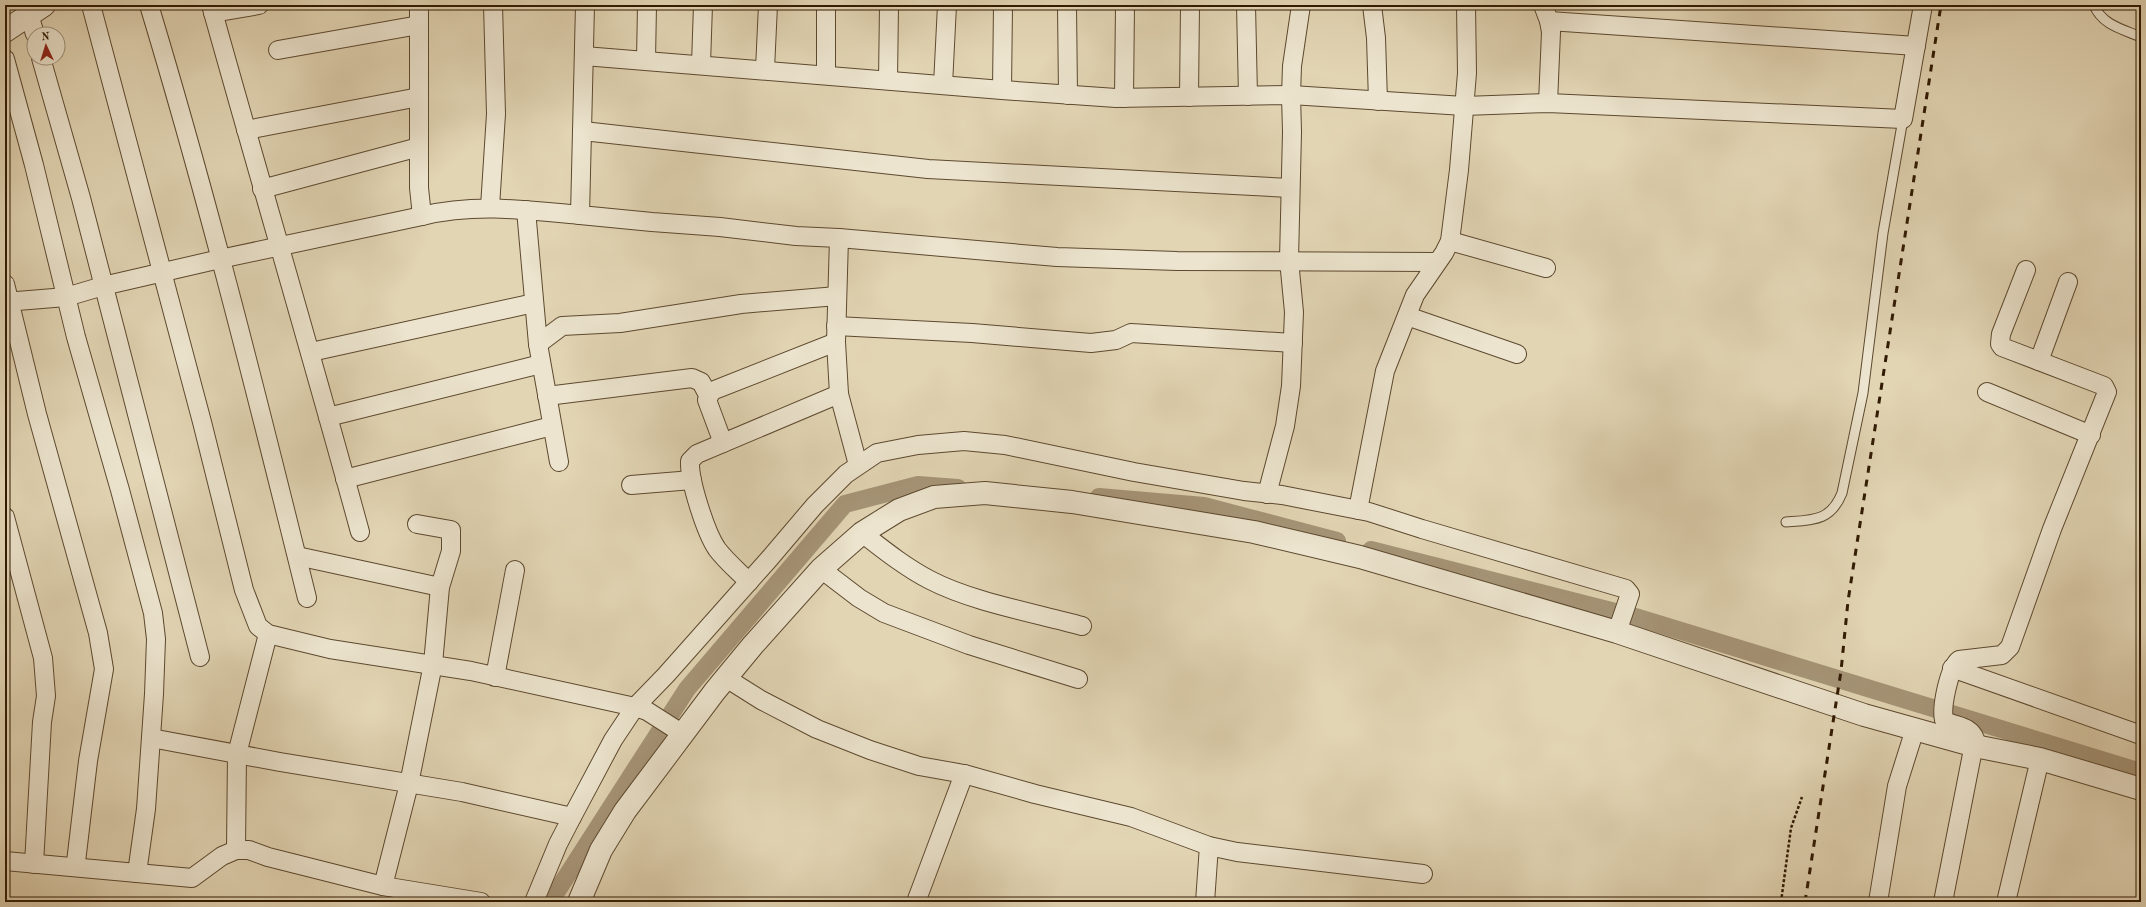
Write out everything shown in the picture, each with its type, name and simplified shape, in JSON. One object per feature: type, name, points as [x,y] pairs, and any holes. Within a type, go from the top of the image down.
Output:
[{"type":"street","points":[[91,5],[244,590],[258,626],[268,634],[330,649],[433,664],[641,709],[678,731]]},
{"type":"street","points":[[149,5],[169,70],[220,259],[307,598]]},
{"type":"street","points":[[259,5],[212,9],[262,189],[311,352],[360,532]]},
{"type":"street","points":[[419,5],[419,188],[422,216]]},
{"type":"street","points":[[490,207],[496,114],[493,5]]},
{"type":"street","points":[[580,215],[585,5]]},
{"type":"street","points":[[646,60],[647,5]]},
{"type":"street","points":[[701,64],[703,5]]},
{"type":"street","points":[[765,69],[768,5]]},
{"type":"street","points":[[826,5],[826,75]]},
{"type":"street","points":[[888,80],[890,5]]},
{"type":"street","points":[[943,85],[947,5]]},
{"type":"street","points":[[1002,90],[1003,5]]},
{"type":"street","points":[[1067,5],[1068,95]]},
{"type":"street","points":[[1124,98],[1125,5]]},
{"type":"street","points":[[1189,97],[1190,5]]},
{"type":"street","points":[[1246,5],[1248,96]]},
{"type":"street","points":[[1267,494],[1285,426],[1293,343],[1294,312],[1289,260],[1292,132],[1291,95],[1293,58],[1301,5]]},
{"type":"street","points":[[1372,5],[1376,38],[1378,101]]},
{"type":"street","points":[[1358,510],[1384,371],[1415,295],[1436,262],[1444,253],[1450,241],[1467,73],[1466,5]]},
{"type":"street","points":[[584,56],[765,69],[1002,90],[1124,98],[1291,95],[1464,106],[1548,103],[1903,119],[1923,5]]},
{"type":"street","points":[[1548,103],[1546,13],[1916,46]]},
{"type":"street","points":[[5,31],[36,18]]},
{"type":"street","points":[[278,50],[419,25]]},
{"type":"street","points":[[5,59],[34,165],[66,297],[150,599],[156,639],[146,809],[137,873]]},
{"type":"street","points":[[43,66],[103,286],[200,657]]},
{"type":"street","points":[[246,130],[419,97]]},
{"type":"street","points":[[583,131],[928,169],[1290,188]]},
{"type":"street","points":[[262,189],[419,147]]},
{"type":"street","points":[[7,302],[66,297],[103,286],[162,274],[220,259],[444,210],[490,207],[720,227],[796,236],[839,238],[1057,257],[1177,261],[1289,260],[1436,262]]},
{"type":"street","points":[[526,210],[538,344],[559,462]]},
{"type":"street","points":[[839,238],[836,334],[839,394],[858,465]]},
{"type":"street","points":[[1450,241],[1546,268]]},
{"type":"street","points":[[1942,902],[1975,746],[1973,733],[1967,729],[1948,723],[1943,717],[1952,668],[1959,660],[2002,655],[2010,647],[2052,529],[2107,396],[2107,389],[2002,347],[2000,344],[2001,334],[2026,270]]},
{"type":"street","points":[[2039,361],[2068,282]]},
{"type":"street","points":[[5,284],[7,302],[98,633],[104,669],[88,761],[76,862],[74,867]]},
{"type":"street","points":[[538,344],[562,326],[620,323],[741,304],[837,296]]},
{"type":"street","points":[[311,352],[534,303]]},
{"type":"street","points":[[1407,316],[1516,354]]},
{"type":"street","points":[[708,395],[712,391],[836,334],[972,333],[1090,344],[1116,340],[1131,333],[1293,343]]},
{"type":"street","points":[[328,417],[541,364]]},
{"type":"street","points":[[547,396],[692,378],[701,382],[708,395],[708,408],[723,443]]},
{"type":"street","points":[[1987,392],[2091,434]]},
{"type":"street","points":[[749,582],[717,548],[707,529],[689,467],[691,458],[839,394]]},
{"type":"street","points":[[345,479],[552,426]]},
{"type":"street","points":[[534,902],[558,844],[613,740],[641,709],[666,675],[815,505],[858,465],[877,453],[897,448],[964,441],[1035,450],[1134,472],[1267,494],[1282,495],[1358,510],[1626,589],[1629,591],[1628,597],[1619,626]]},
{"type":"street","points":[[631,485],[692,480]]},
{"type":"street","points":[[579,902],[601,850],[678,731],[821,569],[862,533],[899,510],[934,497],[985,493],[1072,502],[1254,532],[1360,557],[1619,626],[1835,706],[1975,746],[2040,759],[2141,789]]},
{"type":"street","points":[[5,517],[43,658],[46,696],[42,722],[34,864]]},
{"type":"street","points":[[383,886],[409,784],[433,664],[440,587],[451,551],[451,530],[417,524]]},
{"type":"street","points":[[862,533],[908,567],[932,580],[962,593],[1082,626]]},
{"type":"street","points":[[297,556],[440,587]]},
{"type":"street","points":[[821,569],[858,598],[884,613],[970,645],[1078,679]]},
{"type":"street","points":[[495,677],[515,570]]},
{"type":"street","points":[[236,850],[237,754],[268,634]]},
{"type":"street","points":[[1952,668],[2141,735]]},
{"type":"street","points":[[726,678],[761,700],[817,729],[920,766],[964,774],[1034,794],[1131,817],[1209,846],[1237,852],[1423,874]]},
{"type":"street","points":[[1878,902],[1897,786],[1915,729]]},
{"type":"street","points":[[151,738],[462,792],[572,817]]},
{"type":"street","points":[[2006,902],[2040,759]]},
{"type":"street","points":[[916,902],[964,774]]},
{"type":"street","points":[[1205,902],[1209,846]]},
{"type":"street","points":[[5,861],[192,878],[222,856],[236,850],[249,850],[268,857],[383,886],[481,902]]},
{"type":"lane","points":[[2094,5],[2098,16],[2107,22],[2141,37]]},
{"type":"lane","points":[[1786,522],[1820,518],[1831,512],[1837,505],[1842,492],[1863,393],[1883,233],[1903,119]]},
{"type":"path","points":[[1782,902],[1790,828],[1802,797]]},
{"type":"waterway","points":[[550,902],[687,689],[845,504],[918,485],[958,488]]},
{"type":"waterway","points":[[1099,497],[1204,506],[1337,541]]},
{"type":"waterway","points":[[1371,550],[1639,618],[2141,772]]},
{"type":"railway","points":[[1805,902],[1841,671],[1848,601],[1941,5]]}]
